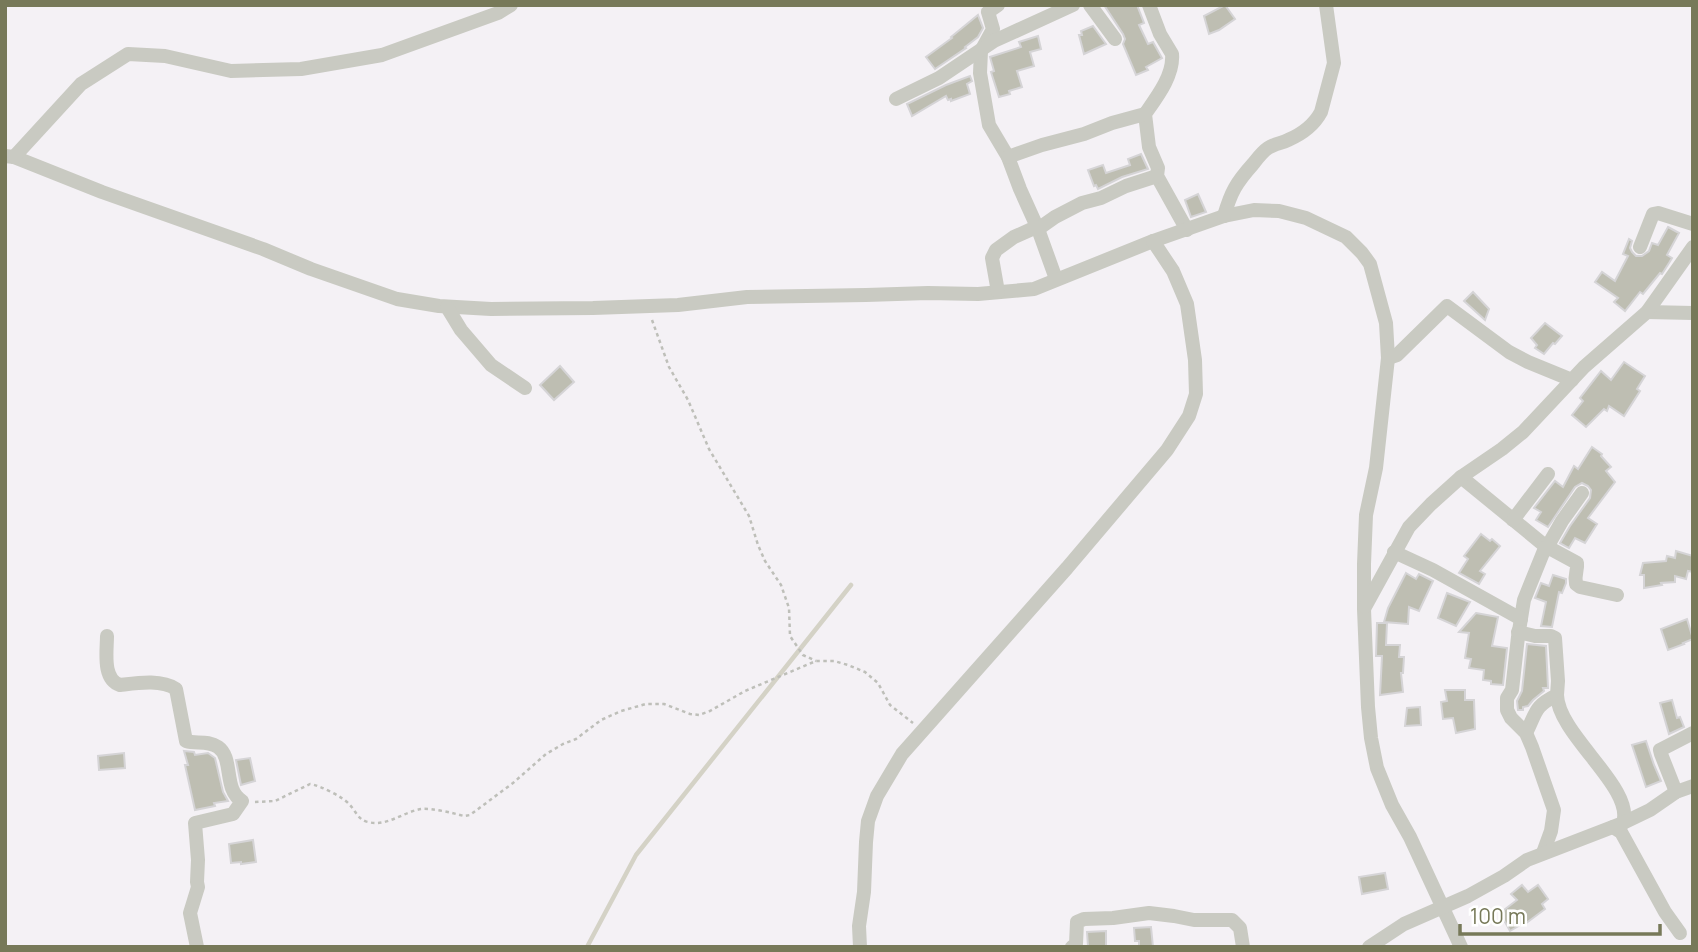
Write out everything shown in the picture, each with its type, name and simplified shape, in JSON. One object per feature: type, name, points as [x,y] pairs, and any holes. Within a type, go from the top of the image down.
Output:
[{"type":"street","points":[[511,5],[498,13],[382,54],[301,69],[231,71],[165,57],[128,54],[81,84],[10,156],[397,299],[447,307],[491,309],[678,305],[747,297],[978,294],[1034,289],[1153,241],[1224,216],[1254,210],[1279,211],[1306,218],[1346,237],[1370,264],[1386,323],[1388,358],[1376,468],[1366,515],[1364,609],[1371,738],[1377,768],[1392,805],[1410,837],[1461,947]]},
{"type":"street","points":[[998,5],[988,12],[993,29],[981,51],[980,73],[989,125],[1008,157],[1056,279]]},
{"type":"street","points":[[896,99],[939,78],[994,41],[1073,5]]},
{"type":"street","points":[[1090,5],[1115,39]]},
{"type":"street","points":[[1149,5],[1153,20],[1173,60],[1165,83],[1145,114],[1149,147],[1158,168],[1157,176],[1187,230]]},
{"type":"street","points":[[1224,216],[1230,195],[1257,159],[1267,149],[1307,129],[1321,112],[1334,63],[1326,5]]},
{"type":"street","points":[[1008,157],[1145,114]]},
{"type":"street","points":[[998,292],[992,258],[996,250],[1014,237],[1038,229],[1082,203],[1157,176]]},
{"type":"street","points":[[1640,247],[1653,215],[1658,213],[1693,224]]},
{"type":"street","points":[[860,947],[859,926],[868,821],[877,796],[902,754],[1068,568],[1167,450],[1189,416],[1196,394],[1195,360],[1187,304],[1174,271],[1153,241]]},
{"type":"street","points":[[1364,609],[1409,527],[1461,477],[1523,432],[1573,380],[1647,312],[1693,247]]},
{"type":"street","points":[[1388,358],[1397,355],[1447,306],[1509,352],[1573,380]]},
{"type":"street","points":[[447,307],[461,330],[491,365],[525,388]]},
{"type":"street","points":[[1647,312],[1693,313]]},
{"type":"street","points":[[1513,520],[1548,474]]},
{"type":"street","points":[[1461,477],[1544,547],[1577,562],[1578,568],[1574,576],[1576,584],[1617,594]]},
{"type":"street","points":[[1543,853],[1551,831],[1554,810],[1526,733],[1507,710],[1507,698],[1512,690],[1519,625],[1528,589],[1544,547],[1582,493]]},
{"type":"street","points":[[1394,552],[1433,570],[1535,636],[1555,638],[1557,702],[1578,739],[1622,800],[1626,816],[1618,825]]},
{"type":"street","points":[[107,636],[107,668],[110,679],[120,685],[161,684],[176,689],[186,741],[210,743],[220,748],[231,785],[236,797],[242,801],[233,814],[195,823],[198,887],[190,912],[197,947]]},
{"type":"street","points":[[1526,733],[1535,710],[1557,695]]},
{"type":"street","points":[[1676,792],[1660,750],[1693,733]]},
{"type":"street","points":[[1369,947],[1404,924],[1468,896],[1527,860],[1618,825],[1650,810],[1676,792],[1693,786]]},
{"type":"street","points":[[1618,825],[1665,912],[1681,933]]},
{"type":"street","points":[[1072,947],[1076,944],[1077,922],[1084,919],[1149,913],[1194,920],[1232,920],[1240,928],[1243,947]]},
{"type":"path","points":[[642,306],[652,320],[668,368],[688,400],[709,449],[749,516],[765,561],[778,578],[789,608],[790,636],[803,655],[816,661]]},
{"type":"path","points":[[242,801],[275,800],[310,784],[349,803],[366,822],[379,823],[424,808],[470,815],[513,783],[545,754],[576,739],[601,720],[621,711],[646,704],[664,704],[699,715],[816,661],[848,664],[866,672],[878,683],[890,705],[923,730]]},
{"type":"building","points":[[1104,5],[1137,5],[1144,23],[1139,25],[1148,44],[1153,42],[1162,58],[1146,67],[1148,70],[1136,75],[1123,44],[1123,34]]},
{"type":"building","points":[[1225,5],[1235,19],[1209,34],[1204,16]]},
{"type":"building","points":[[978,15],[983,28],[978,37],[935,69],[926,57]]},
{"type":"building","points":[[1093,26],[1106,44],[1084,54],[1079,35],[1082,35],[1081,31]]},
{"type":"building","points":[[1038,36],[1041,49],[1030,52],[1034,66],[1017,71],[1022,87],[999,97],[991,72],[994,71],[990,57],[1021,47],[1019,42]]},
{"type":"building","points":[[970,76],[972,81],[967,84],[970,94],[951,101],[946,96],[912,116],[907,104]]},
{"type":"building","points":[[1141,154],[1148,169],[1122,177],[1098,189],[1094,186],[1088,170],[1103,165],[1106,173],[1130,165],[1128,159]]},
{"type":"building","points":[[1198,194],[1206,212],[1191,217],[1185,200]]},
{"type":"building","points":[[1668,227],[1679,233],[1667,255],[1672,258],[1662,274],[1660,273],[1643,294],[1640,292],[1625,311],[1614,302],[1618,298],[1595,282],[1602,272],[1615,281],[1628,256],[1623,254],[1629,239],[1632,241],[1632,252],[1636,256],[1642,256],[1649,251],[1652,243],[1658,245]]},
{"type":"building","points":[[1473,292],[1489,309],[1485,320],[1464,301]]},
{"type":"building","points":[[1545,323],[1562,336],[1544,354],[1535,348],[1537,345],[1531,338]]},
{"type":"building","points":[[1624,362],[1645,376],[1637,389],[1640,391],[1624,416],[1609,406],[1607,411],[1604,409],[1586,427],[1572,415],[1583,401],[1580,398],[1601,371],[1611,380]]},
{"type":"building","points":[[560,366],[574,382],[554,400],[540,385]]},
{"type":"building","points":[[1592,447],[1602,454],[1611,467],[1606,471],[1615,482],[1588,518],[1597,524],[1585,543],[1575,538],[1569,548],[1560,543],[1590,498],[1591,490],[1588,486],[1582,483],[1575,487],[1548,527],[1536,520],[1541,512],[1534,508],[1555,481],[1563,487],[1574,466],[1578,469]]},
{"type":"building","points":[[1481,534],[1500,546],[1480,571],[1485,574],[1479,584],[1459,573],[1468,559],[1464,556]]},
{"type":"building","points":[[1676,551],[1693,556],[1693,572],[1688,571],[1686,579],[1675,576],[1675,582],[1644,588],[1644,575],[1640,575],[1643,563],[1666,561],[1667,556],[1675,558]]},
{"type":"building","points":[[1406,573],[1416,579],[1419,574],[1433,581],[1419,611],[1409,607],[1408,624],[1384,622],[1388,608]]},
{"type":"building","points":[[1553,575],[1566,579],[1566,583],[1562,593],[1559,592],[1552,627],[1541,626],[1546,602],[1535,598],[1541,583],[1549,586]]},
{"type":"building","points":[[1447,593],[1470,602],[1456,626],[1438,618]]},
{"type":"building","points":[[1476,613],[1498,617],[1492,646],[1507,648],[1503,685],[1483,680],[1484,670],[1469,668],[1471,659],[1465,658],[1469,633],[1459,632]]},
{"type":"building","points":[[1687,619],[1693,639],[1668,650],[1661,629]]},
{"type":"building","points":[[1377,623],[1387,623],[1386,645],[1400,645],[1399,657],[1404,657],[1401,673],[1403,692],[1380,695],[1382,656],[1376,656]]},
{"type":"building","points":[[1527,644],[1546,646],[1548,688],[1543,688],[1544,691],[1528,706],[1523,707],[1523,710],[1518,710],[1517,701],[1522,691]]},
{"type":"building","points":[[1445,690],[1465,690],[1465,700],[1474,700],[1475,729],[1456,733],[1453,718],[1443,719],[1441,702],[1447,701]]},
{"type":"building","points":[[1672,700],[1677,718],[1680,717],[1684,727],[1669,734],[1660,703]]},
{"type":"building","points":[[1420,707],[1421,725],[1405,726],[1407,708]]},
{"type":"building","points":[[1646,741],[1661,781],[1646,787],[1632,745]]},
{"type":"building","points":[[184,751],[194,752],[195,755],[208,753],[215,758],[223,792],[228,801],[195,810]]},
{"type":"building","points":[[124,753],[125,768],[99,770],[98,756]]},
{"type":"building","points":[[250,758],[255,781],[241,785],[236,760]]},
{"type":"building","points":[[253,840],[256,862],[231,863],[229,844]]},
{"type":"building","points":[[1385,873],[1388,889],[1362,894],[1359,877]]},
{"type":"building","points":[[1522,885],[1528,892],[1538,885],[1548,899],[1542,904],[1545,909],[1510,931],[1500,913],[1517,900],[1511,894]]},
{"type":"building","points":[[1151,927],[1153,947],[1139,947],[1139,941],[1135,941],[1134,928]]},
{"type":"building","points":[[1106,931],[1106,946],[1088,946],[1087,932]]},
{"type":"waterway","points":[[587,947],[636,855],[851,585]]}]
